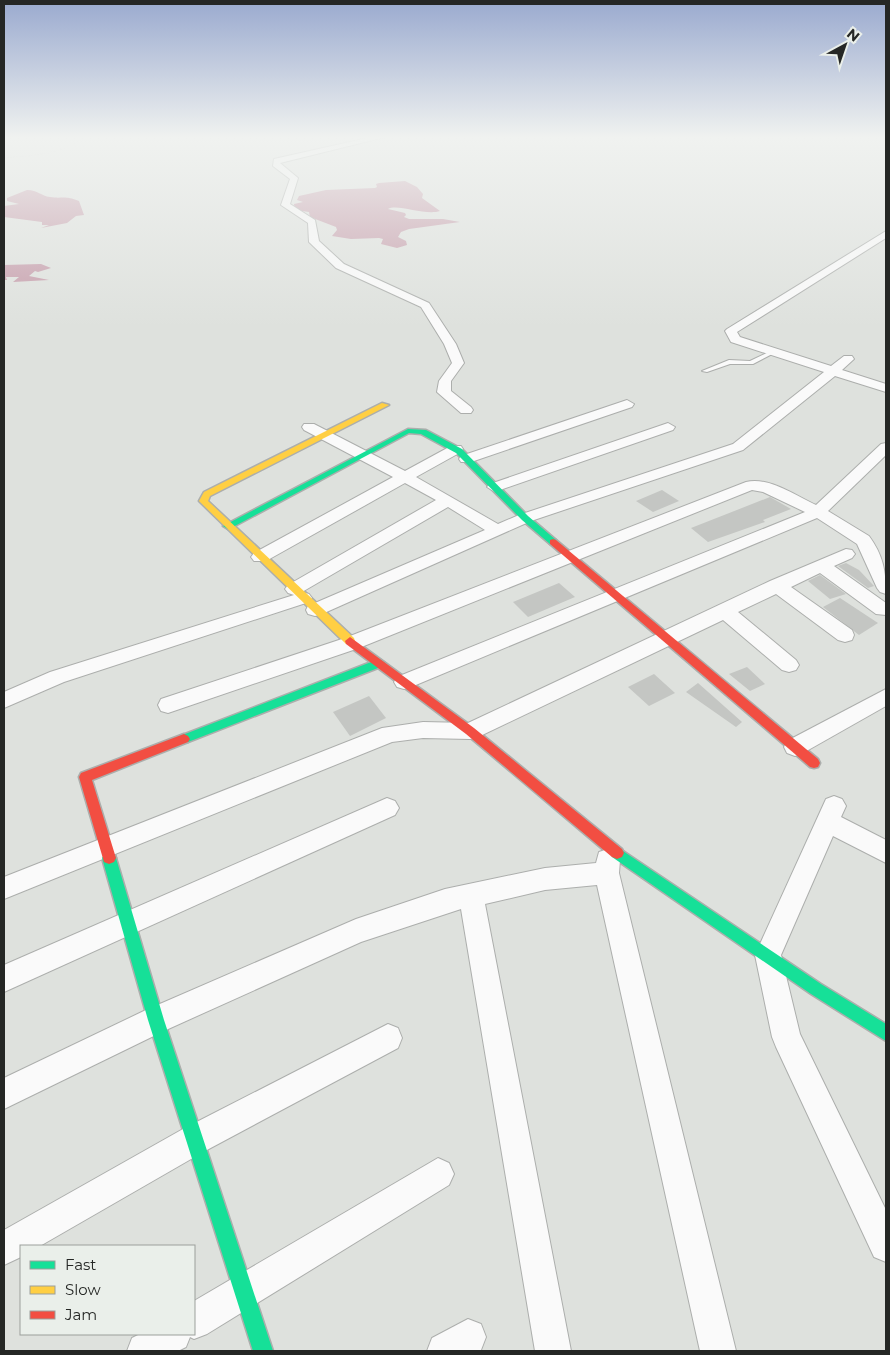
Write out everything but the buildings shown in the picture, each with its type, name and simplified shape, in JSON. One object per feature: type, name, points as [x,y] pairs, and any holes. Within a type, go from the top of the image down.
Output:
[{"type":"street","points":[[287,200],[286,205],[312,222],[314,242],[340,266],[425,304],[450,344],[458,363],[445,381],[444,392],[466,410]]},
{"type":"street","points":[[886,234],[731,331],[735,339],[886,388]]},
{"type":"street","points":[[4,700],[58,678],[304,599],[525,518],[738,447],[848,359]]},
{"type":"street","points":[[385,404],[207,494],[203,501],[352,643],[470,731],[608,861],[768,955],[816,989],[886,1033]]},
{"type":"street","points":[[260,557],[404,476],[461,454],[627,404]]},
{"type":"street","points":[[309,427],[448,500],[496,530]]},
{"type":"street","points":[[495,487],[668,427]]},
{"type":"street","points":[[228,526],[413,430],[423,432],[461,454],[525,518],[664,638],[814,763]]},
{"type":"street","points":[[404,682],[818,512],[886,447]]},
{"type":"street","points":[[168,705],[352,643],[751,485],[767,488],[818,512],[863,540],[868,546],[886,588]]},
{"type":"street","points":[[304,599],[448,500]]},
{"type":"street","points":[[4,888],[104,846],[390,734],[423,730],[470,731],[776,585],[846,554]]},
{"type":"street","points":[[820,565],[883,610]]},
{"type":"street","points":[[776,585],[845,635]]},
{"type":"street","points":[[723,610],[789,665]]},
{"type":"street","points":[[263,1351],[126,924],[85,777],[379,663]]},
{"type":"street","points":[[795,747],[886,697]]},
{"type":"street","points":[[4,979],[388,808]]},
{"type":"street","points":[[886,852],[830,814],[768,955],[786,1037],[886,1245]]},
{"type":"street","points":[[4,1094],[156,1020],[356,932],[444,901],[545,879],[608,861]]},
{"type":"street","points":[[608,861],[718,1351]]},
{"type":"street","points":[[471,896],[553,1351]]},
{"type":"street","points":[[4,1248],[194,1140],[388,1038]]},
{"type":"street","points":[[195,1320],[438,1174]]},
{"type":"street","points":[[145,1351],[172,1335]]},
{"type":"lane","points":[[705,371],[729,362],[751,363],[773,352]]},
{"type":"shaded area","points":[[77,200],[84,215],[76,216],[67,223],[41,228],[49,225],[42,225],[42,222],[4,217],[4,206],[19,204],[7,201]]},
{"type":"shaded area","points":[[298,200],[425,200],[440,211],[427,212],[398,207],[388,209],[405,213],[404,217],[409,219],[443,219],[460,222],[409,229],[401,232],[398,237],[406,241],[407,245],[397,248],[381,244],[383,239],[379,238],[351,239],[332,236],[337,230],[336,227],[310,217],[309,212],[295,210],[294,204],[303,202]]},
{"type":"shaded area","points":[[41,264],[51,268],[38,272],[35,271],[29,276],[49,280],[13,282],[19,277],[6,277],[7,280],[4,280],[4,265]]},
{"type":"traffic: fast","points":[[228,526],[408,431],[423,432],[459,451],[525,518],[553,542]]},
{"type":"traffic: fast","points":[[184,739],[379,663]]},
{"type":"traffic: fast","points":[[617,853],[816,989],[886,1033]]},
{"type":"traffic: fast","points":[[109,858],[156,1020],[263,1351]]},
{"type":"traffic: slow","points":[[350,641],[203,501],[207,494],[385,405]]},
{"type":"traffic: jam","points":[[553,542],[814,763]]},
{"type":"traffic: jam","points":[[350,641],[470,731],[617,853]]},
{"type":"traffic: jam","points":[[109,858],[85,777],[184,739]]}]
